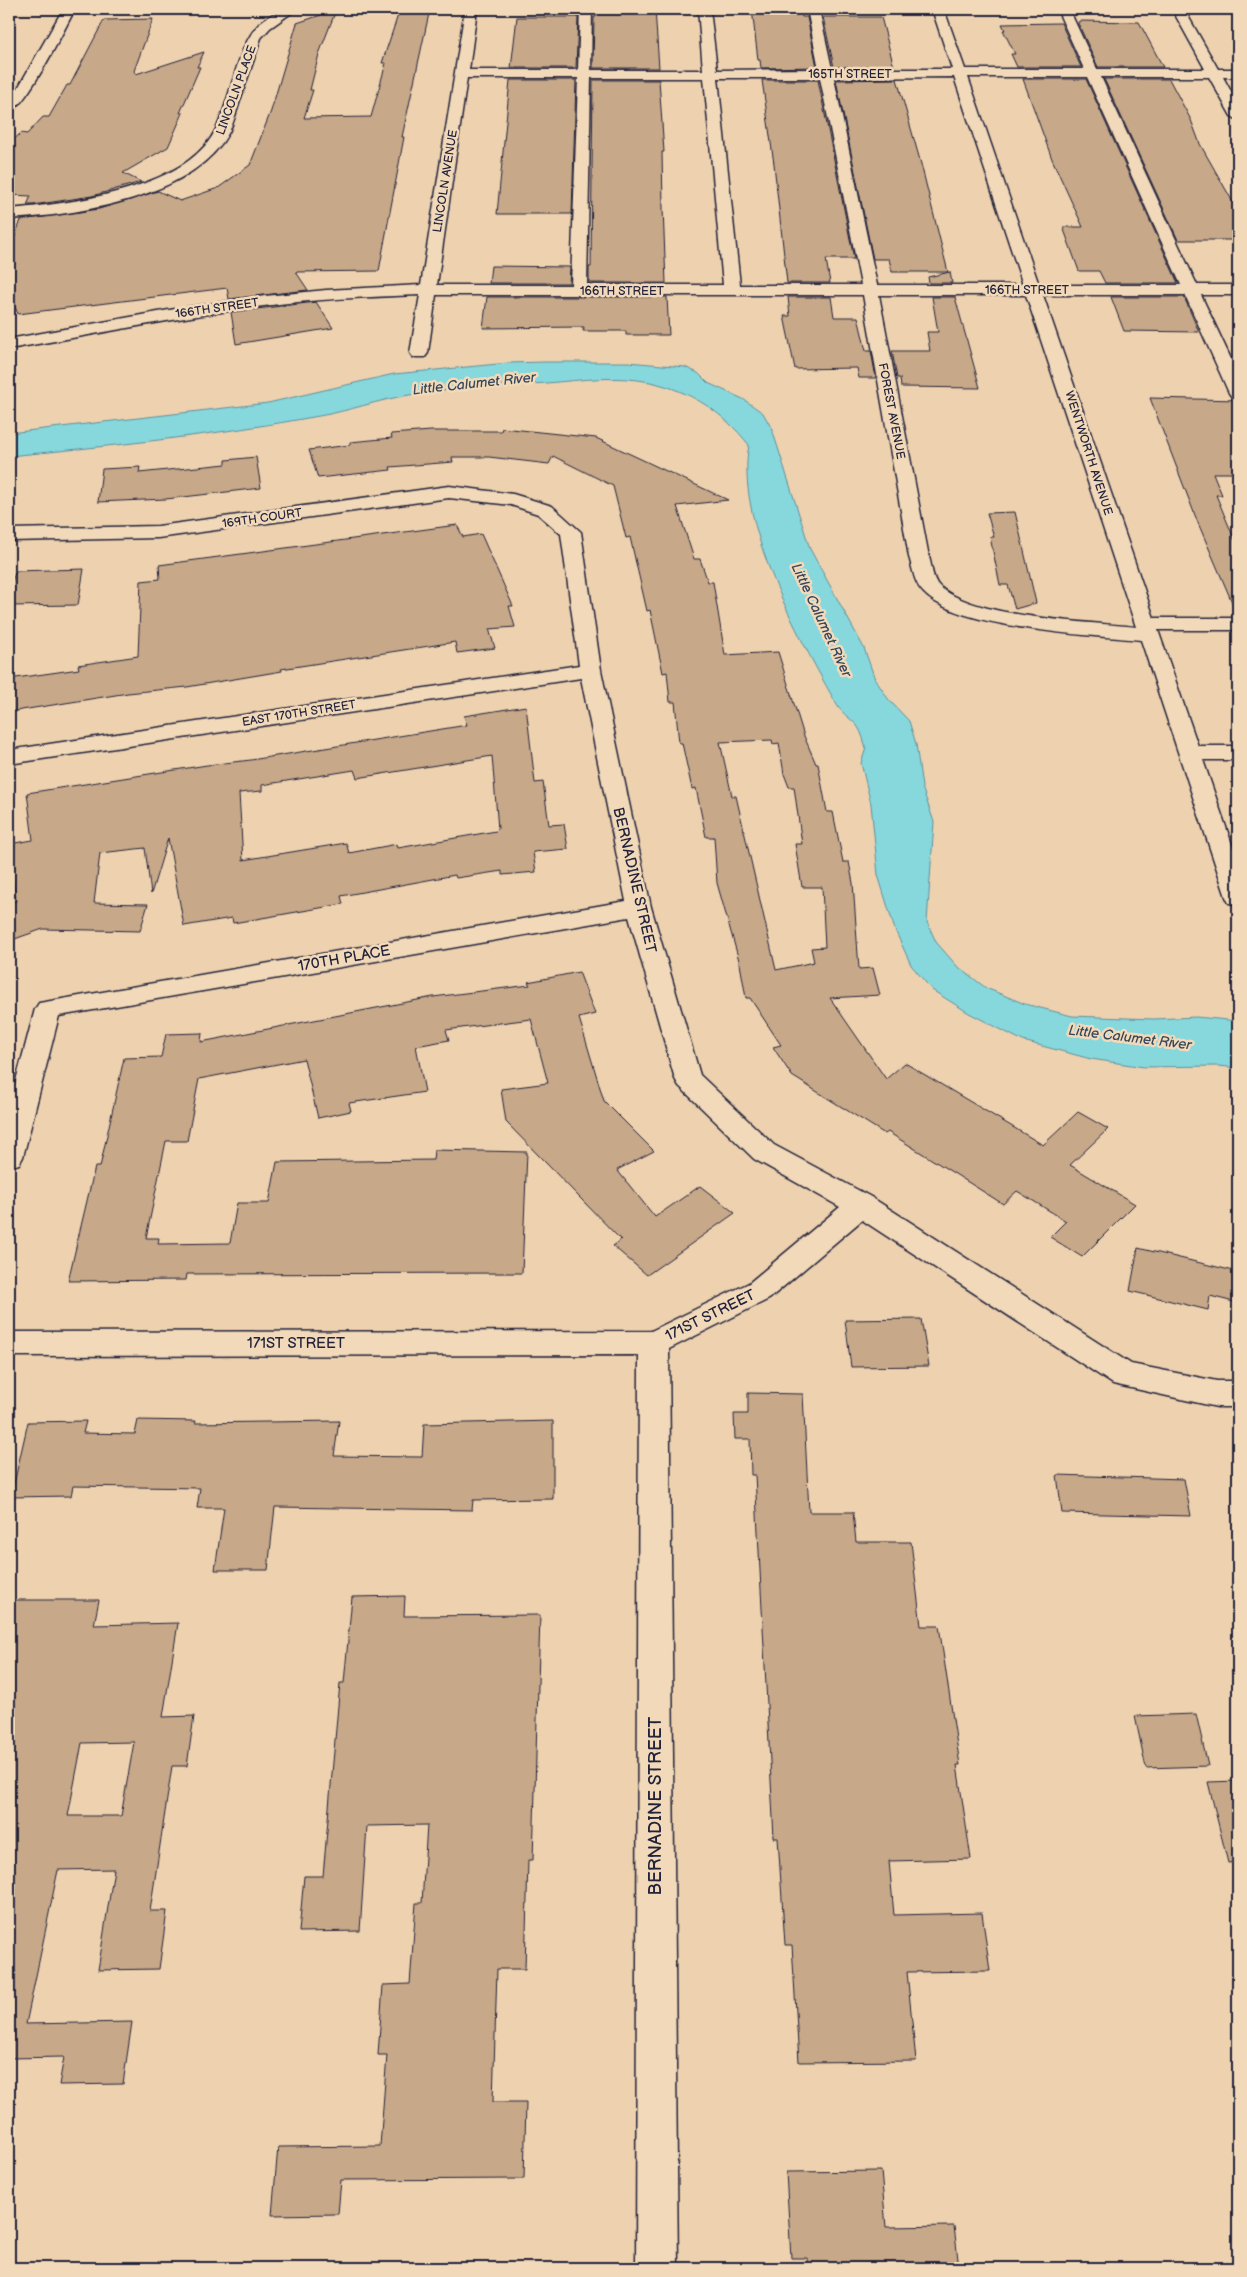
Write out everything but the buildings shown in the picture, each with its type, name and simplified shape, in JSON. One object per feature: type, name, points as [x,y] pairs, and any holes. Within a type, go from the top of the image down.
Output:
[{"type":"street","points":[[9,108],[24,90],[69,9]]},
{"type":"street","name":"LINCOLN PLACE","points":[[9,214],[45,211],[114,197],[148,187],[199,161],[214,147],[222,132],[255,38],[264,25],[291,9]]},
{"type":"street","name":"LINCOLN AVENUE","points":[[419,353],[471,9]]},
{"type":"street","points":[[579,291],[586,74],[586,9]]},
{"type":"street","points":[[704,9],[708,74],[732,291]]},
{"type":"street","name":"FOREST AVENUE","points":[[813,9],[870,291],[919,557],[930,589],[945,601],[1043,625],[1148,629],[1238,624]]},
{"type":"street","name":"WENTWORTH AVENUE","points":[[938,9],[1035,290],[1238,897]]},
{"type":"street","points":[[1063,9],[1238,393]]},
{"type":"street","points":[[1178,9],[1238,116]]},
{"type":"street","name":"165TH STREET","points":[[462,74],[1238,73]]},
{"type":"street","name":"166TH STREET","points":[[9,344],[160,316],[266,301],[344,294],[428,290],[1238,290]]},
{"type":"street","name":"169TH COURT","points":[[9,535],[158,532],[450,492],[513,500]]},
{"type":"street","name":"BERNADINE STREET","points":[[513,500],[545,510],[571,532],[590,670],[639,907],[688,1079],[764,1152],[861,1205]]},
{"type":"street","name":"EAST 170TH STREET","points":[[9,757],[590,670]]},
{"type":"street","points":[[1190,753],[1238,753]]},
{"type":"street","name":"170TH PLACE","points":[[9,1157],[48,1009],[639,907]]},
{"type":"street","points":[[861,1205],[1124,1375],[1217,1394],[1238,1394]]},
{"type":"street","name":"171ST STREET","points":[[9,1344],[654,1343],[759,1291],[861,1205]]},
{"type":"street","name":"BERNADINE STREET","points":[[654,1343],[657,2268]]},
{"type":"water","name":"Little Calumet River","points":[[628,362],[685,367],[698,373],[708,383],[743,399],[763,413],[772,429],[810,549],[864,648],[875,679],[889,700],[909,721],[916,744],[922,787],[934,822],[927,922],[936,942],[956,965],[986,988],[1025,1004],[1072,1016],[1154,1019],[1196,1017],[1238,1021],[1238,1068],[1218,1066],[1144,1067],[1091,1059],[1023,1041],[969,1013],[932,990],[911,965],[895,930],[878,875],[871,804],[861,763],[866,748],[862,735],[853,721],[837,705],[789,614],[774,579],[760,543],[751,508],[747,475],[749,445],[718,413],[693,397],[650,382],[611,378],[460,389],[409,395],[330,414],[242,429],[9,456],[9,433],[268,403],[394,374],[508,363]]}]
